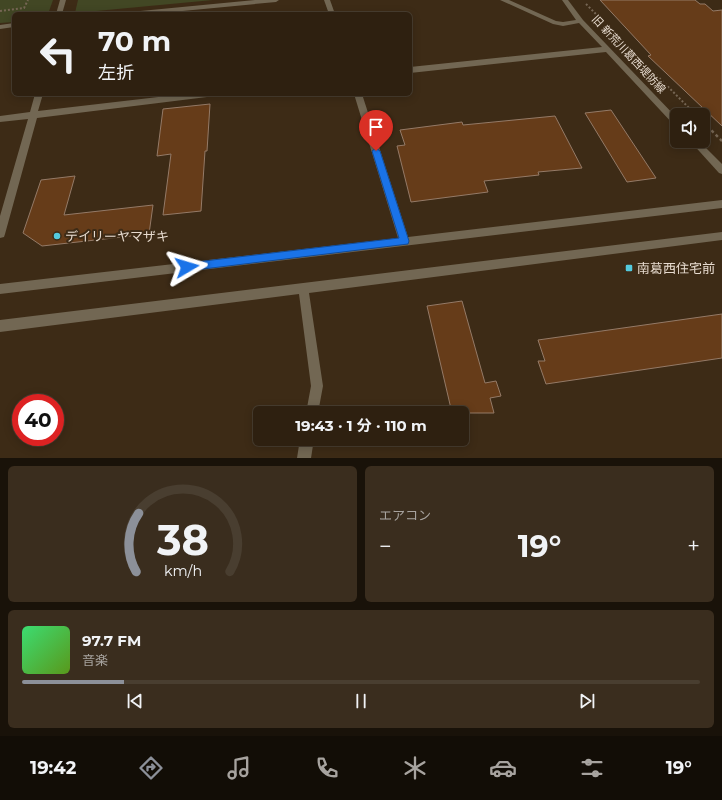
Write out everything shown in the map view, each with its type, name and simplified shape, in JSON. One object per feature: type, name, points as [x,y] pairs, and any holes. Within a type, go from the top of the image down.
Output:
[{"type":"street","points":[[60,12],[63,0]]},
{"type":"street","points":[[151,12],[276,0]]},
{"type":"street","points":[[328,0],[331,12]]},
{"type":"street","points":[[504,0],[555,23],[563,24],[581,21]]},
{"type":"street","name":"旧 新荒川葛西堤防線","points":[[565,0],[581,21],[670,115]]},
{"type":"street","points":[[0,27],[12,25]]},
{"type":"street","points":[[412,70],[608,49]]},
{"type":"street","points":[[0,234],[38,96]]},
{"type":"street","points":[[0,119],[190,96]]},
{"type":"street","points":[[359,96],[404,241]]},
{"type":"street","points":[[701,148],[722,170]]},
{"type":"street","points":[[0,289],[722,204]]},
{"type":"street","points":[[0,326],[722,236]]},
{"type":"street","points":[[304,287],[317,386],[313,406]]},
{"type":"street","points":[[304,458],[306,446]]},
{"type":"path","points":[[0,10],[24,8],[28,0]]},
{"type":"path","points":[[584,2],[689,108]]},
{"type":"path","points":[[710,129],[722,141]]},
{"type":"green space","points":[[0,0],[53,0],[49,12],[12,12],[12,22],[0,23]]},
{"type":"green space","points":[[78,0],[213,0],[86,12],[75,12]]},
{"type":"building","points":[[600,0],[695,0],[700,4],[705,4],[713,11],[722,10],[722,126],[710,115],[710,108],[703,108],[648,56],[651,55]]},
{"type":"building","points":[[210,104],[201,211],[163,215],[171,154],[157,156],[163,109]]},
{"type":"building","points":[[611,110],[656,178],[627,182],[585,113]]},
{"type":"building","points":[[555,116],[582,168],[538,172],[539,175],[484,181],[488,192],[411,202],[397,146],[405,145],[400,130],[462,122],[463,125]]},
{"type":"building","points":[[75,176],[64,215],[153,205],[149,234],[42,246],[23,233],[41,180]]},
{"type":"building","points":[[462,301],[485,383],[496,381],[501,396],[490,398],[494,413],[469,413],[469,406],[450,406],[427,306]]},
{"type":"building","points":[[722,314],[722,358],[546,384],[538,361],[545,361],[538,340]]},
{"type":"place","name":"デイリーヤマザキ","points":[[57,236]]},
{"type":"place","name":"南葛西住宅前","points":[[629,268]]},
{"type":"route","points":[[187,267],[404,241],[376,151]]}]
